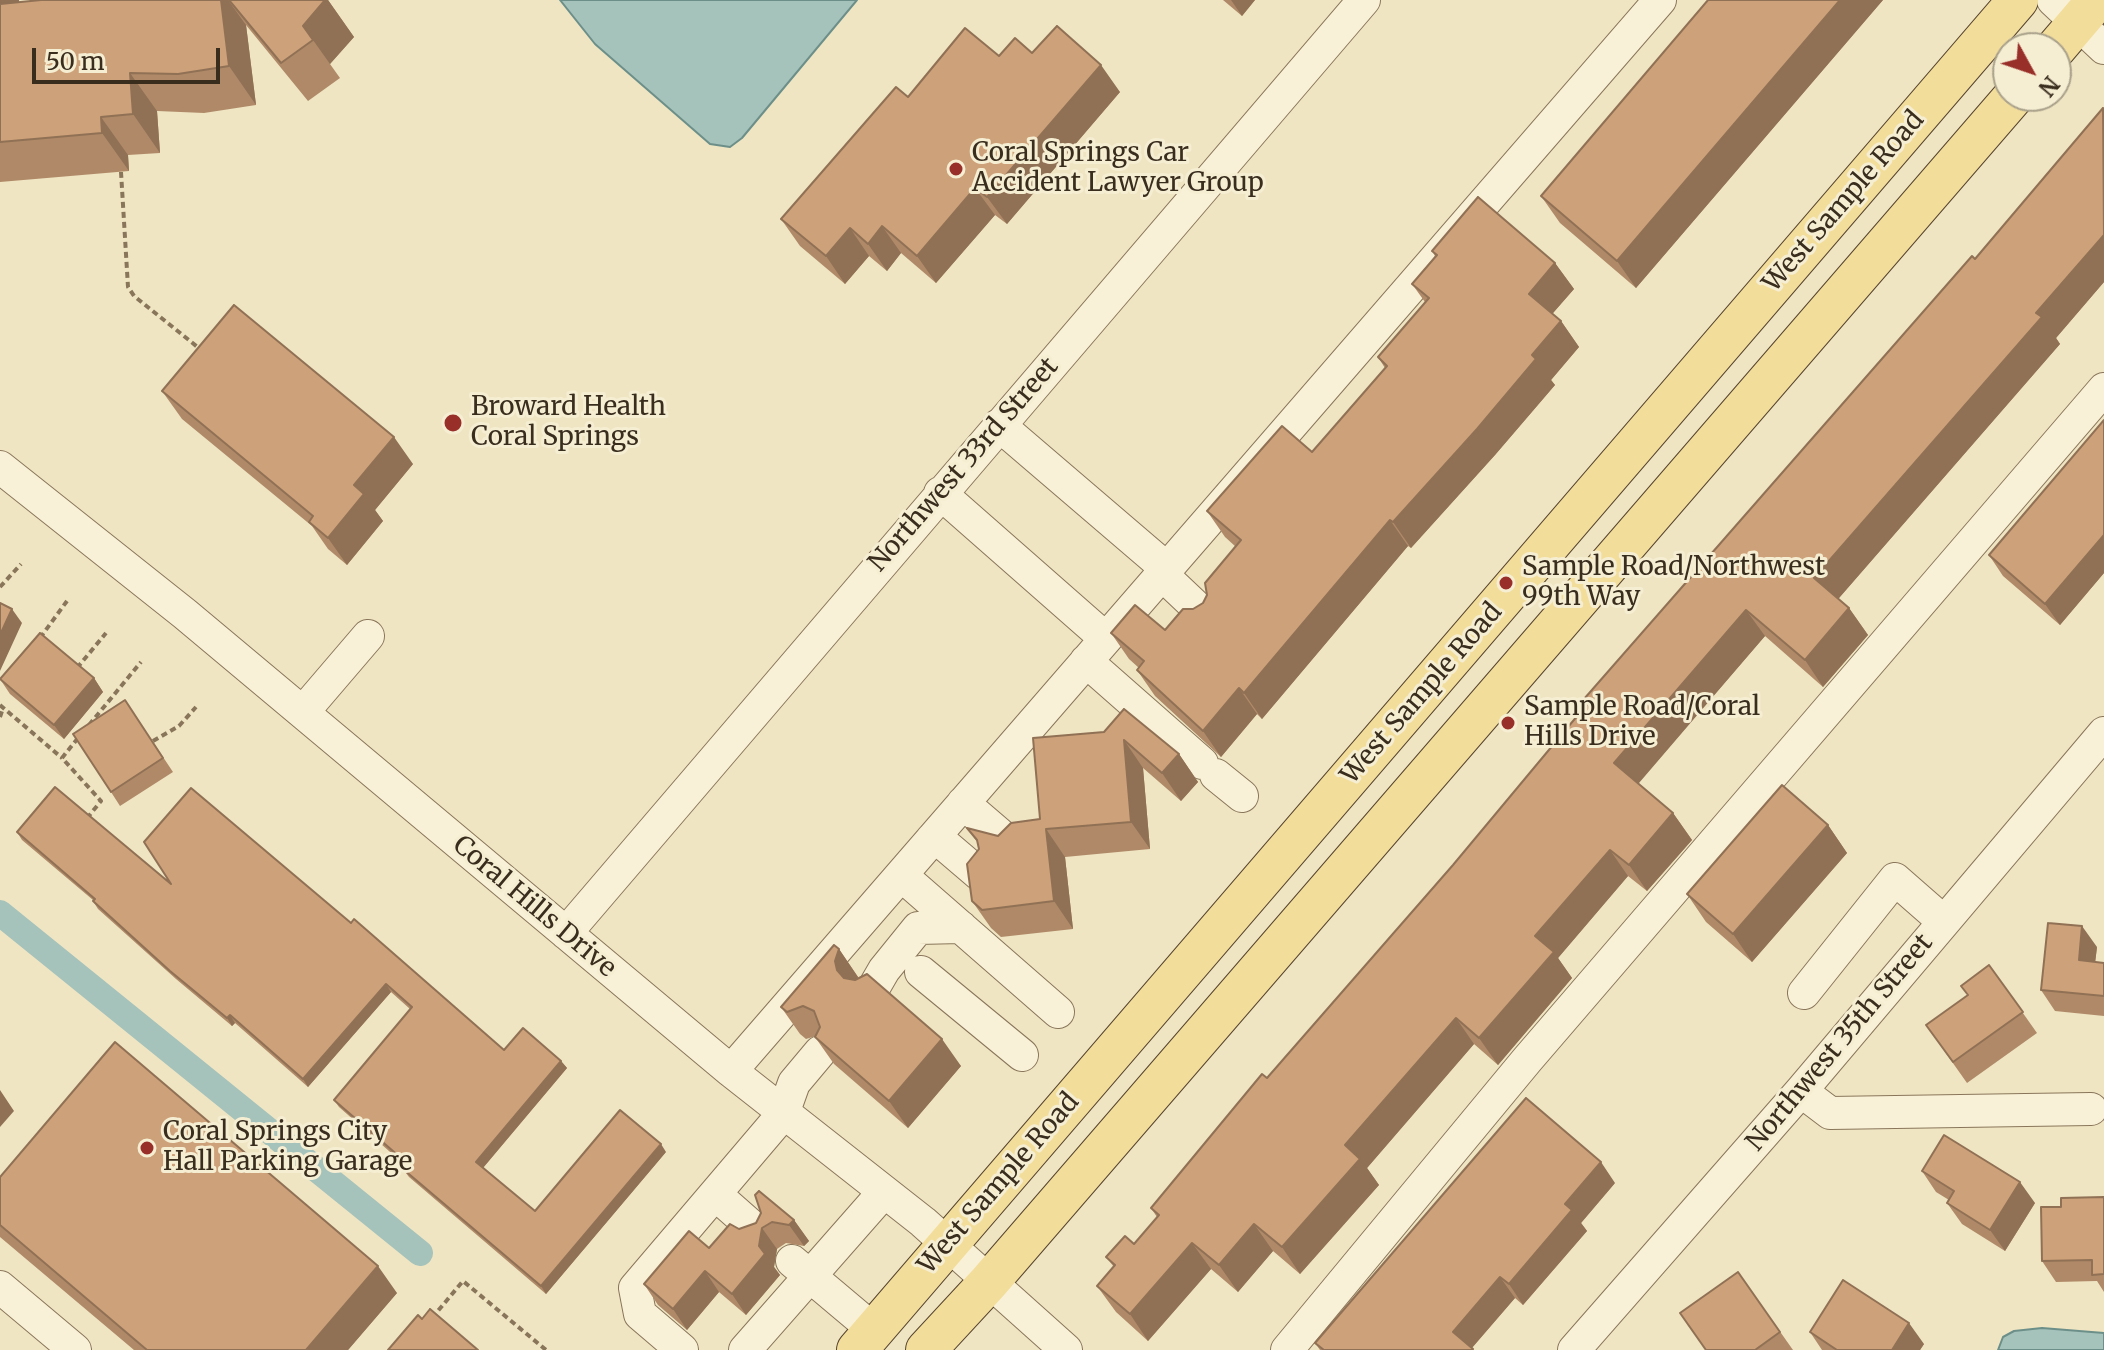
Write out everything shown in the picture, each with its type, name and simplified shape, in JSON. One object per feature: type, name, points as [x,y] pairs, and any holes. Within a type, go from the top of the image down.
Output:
[{"type":"main road","name":"West Sample Road","points":[[865,1340],[2018,0]]},
{"type":"main road","name":"West Sample Road","points":[[926,1350],[988,1283],[2000,112]]},
{"type":"main road","points":[[1519,668],[1524,617],[1610,511],[1667,408]]},
{"type":"main road","points":[[1427,774],[1478,668],[1475,633]]},
{"type":"street","name":"Northwest 33rd Street","points":[[566,933],[1364,0]]},
{"type":"street","points":[[731,1071],[1660,0]]},
{"type":"street","points":[[1287,1350],[1527,1060],[2104,389]]},
{"type":"street","points":[[999,425],[1166,568],[1170,582],[1207,617]]},
{"type":"street","name":"Coral Hills Drive","points":[[0,467],[303,712],[783,1114],[947,1244],[1066,1350]]},
{"type":"street","points":[[940,493],[1209,769],[1242,796]]},
{"type":"street","points":[[303,712],[368,636]]},
{"type":"street","name":"Northwest 35th Street","points":[[1574,1350],[1801,1091],[2104,733]]},
{"type":"street","points":[[963,803],[1012,845]]},
{"type":"street","points":[[932,839],[945,845],[979,874]]},
{"type":"street","points":[[1804,993],[1895,879],[1943,921]]},
{"type":"street","points":[[894,882],[961,927],[1058,1012]]},
{"type":"street","points":[[894,882],[918,928]]},
{"type":"street","points":[[918,928],[961,927]]},
{"type":"street","points":[[847,938],[878,980],[918,928]]},
{"type":"street","points":[[921,972],[1022,1055]]},
{"type":"street","points":[[682,1350],[640,1314],[635,1288],[783,1114],[794,1083],[818,1054]]},
{"type":"street","points":[[1801,1091],[1830,1113],[2091,1109]]},
{"type":"street","points":[[745,1350],[801,1268],[883,1193]]},
{"type":"street","points":[[715,1194],[757,1231]]},
{"type":"street","points":[[801,1268],[865,1340]]},
{"type":"street","points":[[0,1287],[75,1350]]},
{"type":"path","points":[[121,172],[128,287],[134,296],[211,358]]},
{"type":"path","points":[[0,587],[21,564]]},
{"type":"path","points":[[38,640],[67,601]]},
{"type":"path","points":[[76,669],[106,633]]},
{"type":"path","points":[[62,758],[141,662]]},
{"type":"path","points":[[0,717],[2,707],[62,758],[101,801],[88,817]]},
{"type":"path","points":[[153,741],[179,726],[196,707]]},
{"type":"path","points":[[425,1327],[463,1281],[546,1350]]},
{"type":"water","points":[[560,0],[857,0],[742,138],[730,147],[710,144],[595,44]]},
{"type":"water","points":[[2042,1328],[2104,1333],[2104,1350],[1998,1350],[2003,1337],[2014,1331]]},
{"type":"building","points":[[41,0],[221,0],[229,66],[178,74],[130,73],[133,114],[101,117],[102,133],[0,142],[0,4]]},
{"type":"building","points":[[229,0],[325,0],[303,26],[313,40],[281,63]]},
{"type":"building","points":[[1708,0],[1840,0],[1617,261],[1541,196]]},
{"type":"building","points":[[1057,26],[1101,65],[987,197],[975,188],[917,256],[882,226],[868,244],[850,228],[826,256],[781,219],[896,87],[908,97],[965,28],[999,56],[1015,38],[1032,53]]},
{"type":"building","points":[[2103,108],[2104,235],[2036,313],[2042,317],[1814,578],[1849,608],[1805,660],[1746,610],[1614,763],[1673,813],[1629,865],[1610,850],[1535,936],[1554,952],[1479,1038],[1456,1018],[1345,1145],[1360,1159],[1282,1247],[1254,1224],[1219,1265],[1192,1243],[1130,1314],[1097,1286],[1115,1265],[1106,1257],[1125,1236],[1134,1244],[1159,1215],[1151,1208],[1262,1074],[1267,1078],[1453,865],[1588,703],[1584,699],[1972,256],[1975,259]]},
{"type":"building","points":[[1478,197],[1555,263],[1529,294],[1561,321],[1532,355],[1536,359],[1477,429],[1393,522],[1390,520],[1244,693],[1239,688],[1203,731],[1137,670],[1144,661],[1111,633],[1135,605],[1165,630],[1183,609],[1193,609],[1203,603],[1207,595],[1205,583],[1241,540],[1207,511],[1282,426],[1312,452],[1387,366],[1378,357],[1429,298],[1412,284],[1437,255],[1432,251]]},
{"type":"building","points":[[234,305],[394,437],[354,485],[364,494],[328,538],[309,522],[313,516],[162,391]]},
{"type":"building","points":[[2104,420],[2104,535],[2045,604],[1989,555]]},
{"type":"building","points":[[0,603],[12,609],[0,635]]},
{"type":"building","points":[[40,633],[94,678],[54,725],[0,679]]},
{"type":"building","points":[[125,700],[163,758],[111,792],[73,734]]},
{"type":"building","points":[[1124,709],[1179,754],[1162,773],[1124,740],[1131,822],[1046,829],[1054,901],[982,910],[972,901],[967,864],[979,849],[977,840],[967,828],[998,836],[1011,823],[1040,819],[1033,738],[1104,732]]},
{"type":"building","points":[[1782,785],[1828,825],[1733,934],[1687,894]]},
{"type":"building","points":[[55,787],[171,884],[144,842],[191,788],[351,923],[354,919],[504,1050],[523,1028],[561,1061],[476,1162],[535,1211],[620,1110],[661,1144],[541,1286],[403,1169],[408,1164],[334,1100],[412,1007],[386,984],[303,1079],[230,1015],[227,1018],[170,971],[93,901],[95,899],[17,832]]},
{"type":"building","points":[[2048,923],[2082,926],[2079,960],[2104,963],[2104,996],[2041,990]]},
{"type":"building","points":[[834,945],[839,949],[835,961],[837,970],[844,978],[855,980],[867,974],[942,1039],[889,1101],[815,1037],[820,1027],[814,1011],[803,1006],[787,1012],[781,1007]]},
{"type":"building","points":[[1989,965],[2023,1012],[1953,1062],[1926,1025],[1968,995],[1961,986]]},
{"type":"building","name":"Coral Springs City Hall Parking Garage","points":[[115,1042],[378,1266],[306,1350],[147,1350],[0,1225],[0,1177]]},
{"type":"building","points":[[1526,1098],[1601,1162],[1565,1204],[1572,1210],[1509,1284],[1500,1277],[1453,1332],[1473,1349],[1324,1350],[1315,1343]]},
{"type":"building","points":[[1944,1135],[2020,1182],[1990,1230],[1947,1203],[1954,1191],[1922,1171]]},
{"type":"building","points":[[759,1191],[794,1220],[789,1225],[772,1222],[762,1228],[759,1246],[765,1254],[732,1294],[705,1271],[673,1309],[644,1284],[689,1231],[709,1248],[730,1224],[739,1229],[756,1223],[761,1213],[755,1195]]},
{"type":"building","points":[[2104,1197],[2104,1274],[2092,1275],[2092,1260],[2042,1261],[2041,1207],[2061,1207],[2061,1198]]},
{"type":"building","points":[[1738,1272],[1780,1332],[1755,1350],[1706,1350],[1680,1313]]},
{"type":"building","points":[[1843,1280],[1909,1323],[1892,1350],[1837,1350],[1810,1332]]},
{"type":"building","points":[[430,1309],[478,1350],[388,1350],[418,1315],[422,1319]]},
{"type":"waterway","points":[[0,913],[420,1253]]},
{"type":"place","name":"Coral Springs Car Accident Lawyer Group","points":[[956,169]]},
{"type":"place","name":"Broward Health Coral Springs","points":[[453,423]]},
{"type":"place","name":"Sample Road/Northwest 99th Way","points":[[1506,583]]},
{"type":"place","name":"Sample Road/Coral Hills Drive","points":[[1508,723]]},
{"type":"place","name":"Coral Springs City Hall Parking Garage","points":[[147,1148]]}]
